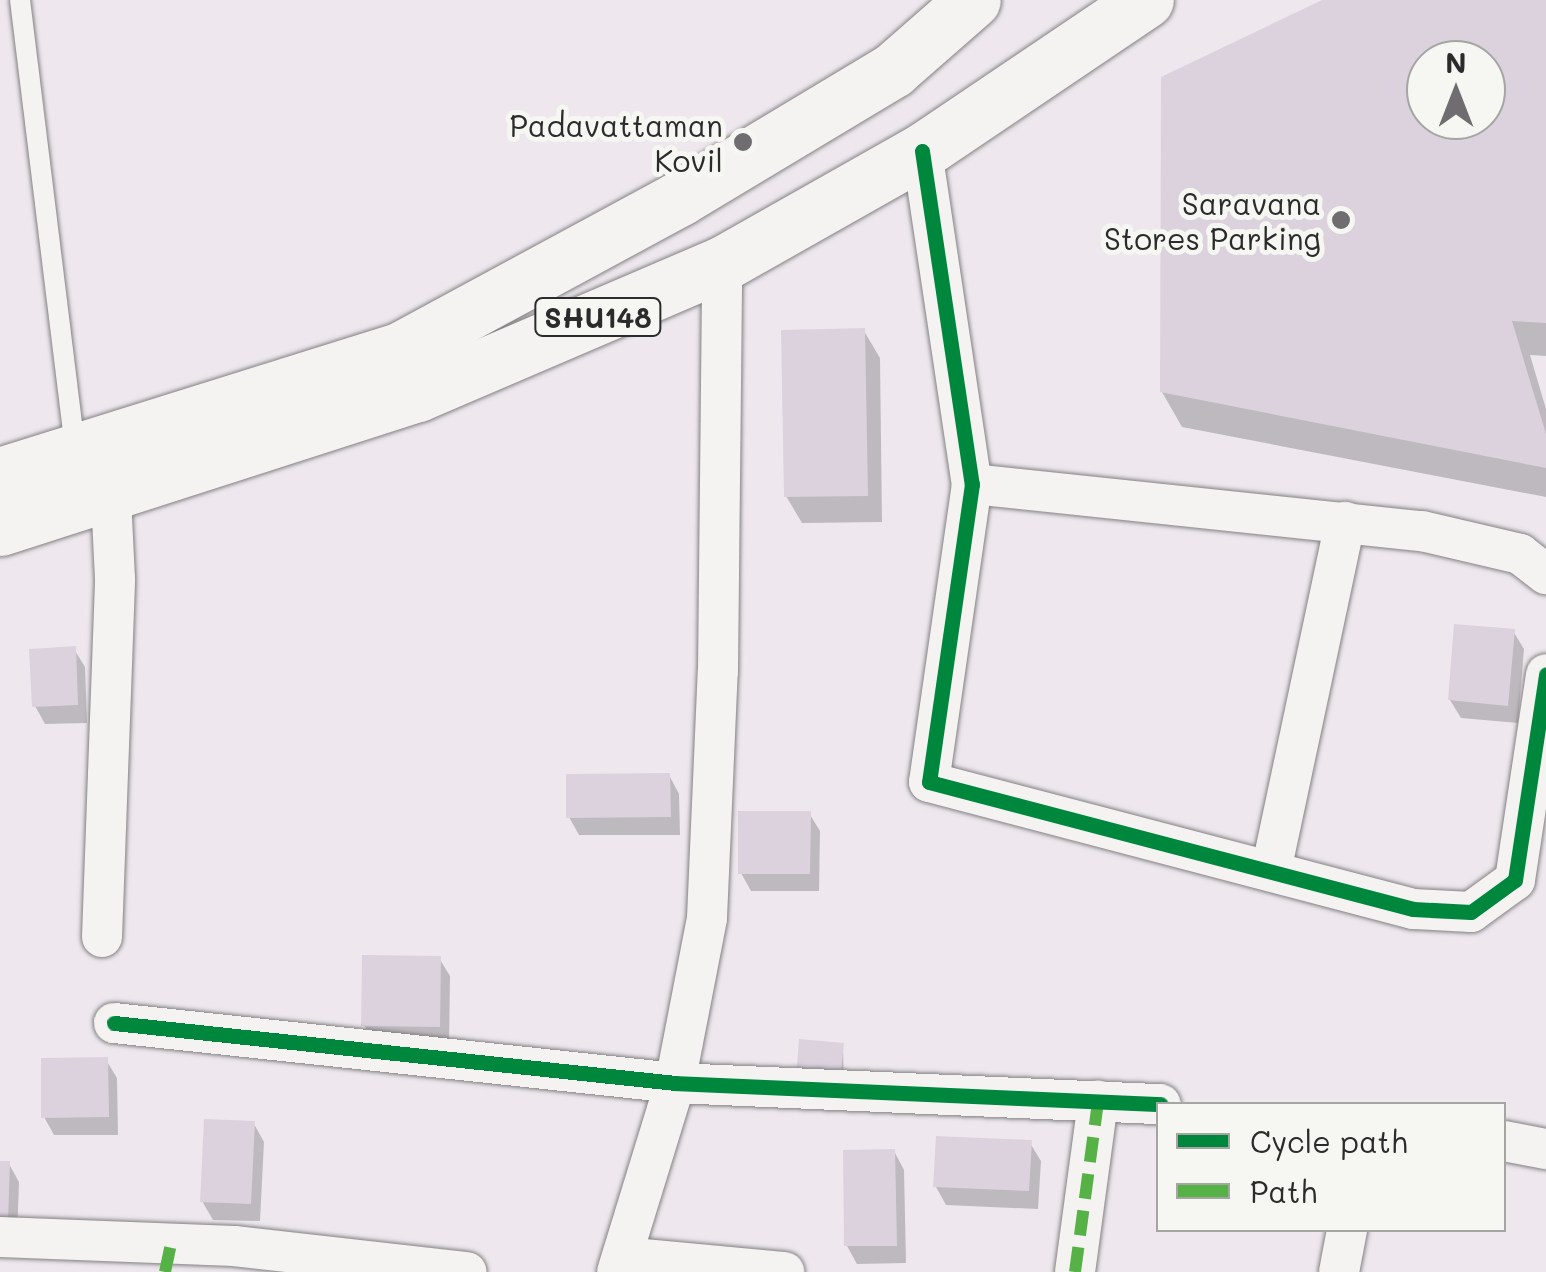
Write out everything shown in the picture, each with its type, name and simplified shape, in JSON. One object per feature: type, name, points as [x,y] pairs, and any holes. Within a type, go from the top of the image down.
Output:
[{"type":"main road","name":"SHU148","points":[[0,475],[401,348],[680,198],[893,70],[973,0]]},
{"type":"main road","name":"SHU148","points":[[0,528],[110,496],[418,394],[722,264],[922,151],[1146,0]]},
{"type":"street","points":[[922,151],[972,484],[930,782],[1413,909],[1472,912],[1515,880],[1546,674]]},
{"type":"street","points":[[722,264],[718,671],[706,918],[675,1083],[620,1265],[784,1272]]},
{"type":"street","points":[[972,484],[1422,531],[1520,554],[1546,574]]},
{"type":"street","points":[[102,937],[114,579],[110,496]]},
{"type":"street","points":[[1271,871],[1345,522]]},
{"type":"street","points":[[114,1023],[675,1083],[1156,1104]]},
{"type":"street","points":[[1075,1272],[1098,1101]]},
{"type":"street","points":[[1506,1141],[1546,1149]]},
{"type":"street","points":[[1340,1272],[1347,1232]]},
{"type":"street","points":[[0,1237],[168,1258],[467,1272]]},
{"type":"lane","points":[[20,0],[75,453]]},
{"type":"building","name":"Saravana Stores Parking","points":[[1322,0],[1546,0],[1546,323],[1512,321],[1546,434],[1546,468],[1160,392],[1161,77]]},
{"type":"building","points":[[865,328],[868,496],[784,497],[781,330]]},
{"type":"building","points":[[1454,624],[1515,629],[1508,706],[1448,700]]},
{"type":"building","points":[[76,646],[78,705],[32,707],[29,649]]},
{"type":"building","points":[[670,773],[671,817],[566,818],[566,774]]},
{"type":"building","points":[[738,811],[811,811],[810,874],[738,874]]},
{"type":"building","points":[[362,955],[441,956],[440,1027],[361,1026]]},
{"type":"building","points":[[799,1039],[844,1043],[840,1082],[796,1077]]},
{"type":"building","points":[[108,1057],[109,1117],[41,1118],[41,1058]]},
{"type":"building","points":[[204,1119],[255,1121],[251,1204],[200,1202]]},
{"type":"building","points":[[936,1136],[1032,1140],[1029,1191],[933,1187]]},
{"type":"building","points":[[895,1149],[897,1246],[844,1246],[843,1150]]},
{"type":"building","points":[[0,1161],[10,1161],[8,1222],[0,1221]]},
{"type":"marked path","points":[[1075,1272],[1098,1101]]},
{"type":"marked path","points":[[165,1272],[171,1243]]},
{"type":"cycle path","points":[[922,151],[972,484],[929,782],[1413,909],[1471,912],[1515,880],[1546,674]]},
{"type":"cycle path","points":[[114,1023],[675,1083],[1156,1104]]},
{"type":"place","name":"Padavattaman Kovil","points":[[743,142]]},
{"type":"place","name":"Saravana Stores Parking","points":[[1341,220]]}]
